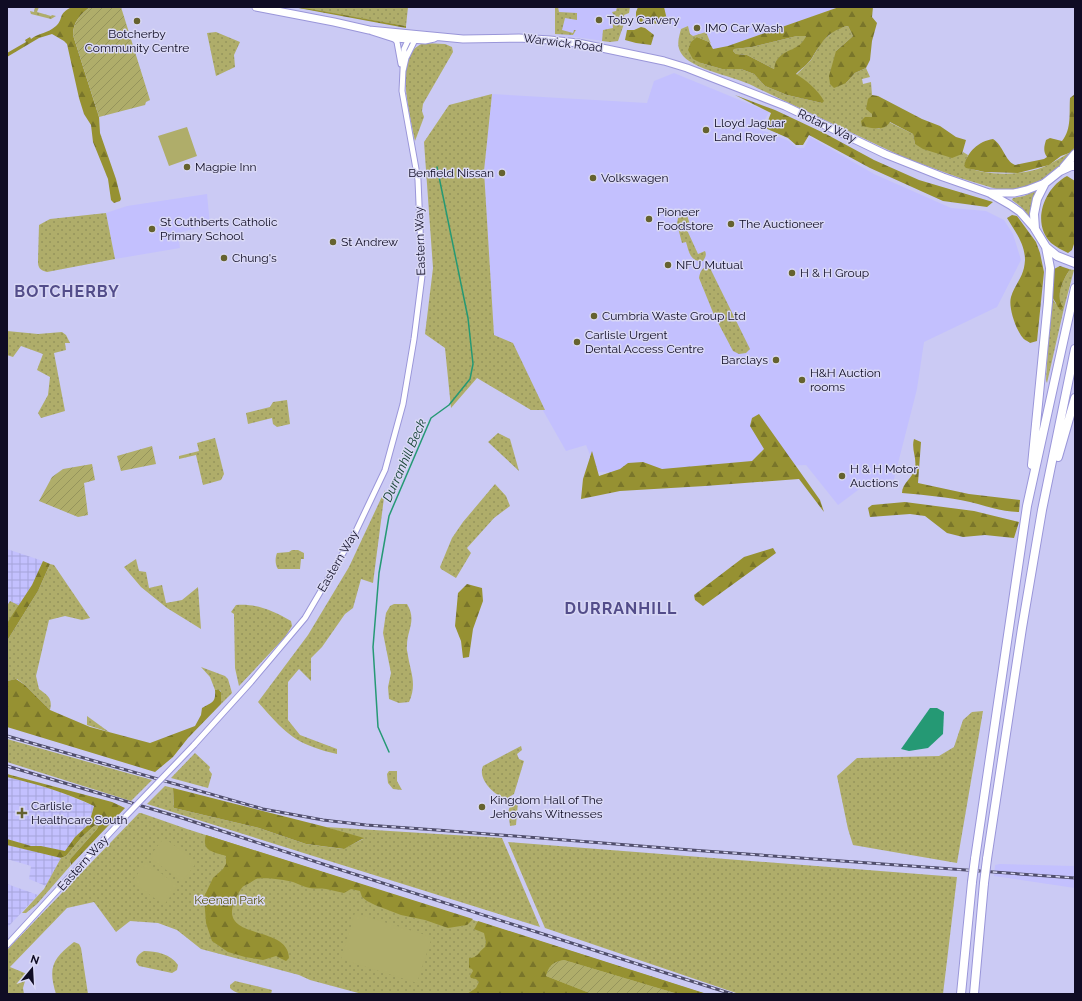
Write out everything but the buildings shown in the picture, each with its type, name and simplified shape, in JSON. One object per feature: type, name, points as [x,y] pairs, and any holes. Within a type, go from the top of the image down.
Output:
[{"type":"highway","points":[[1075,154],[1060,171],[1045,183],[1037,199],[1034,214],[1035,229],[1046,247],[1057,256],[1075,263]]},
{"type":"highway","points":[[1060,171],[1071,166],[1075,166]]},
{"type":"highway","points":[[961,994],[975,859],[1027,506],[1048,302],[1050,268],[1046,247]]},
{"type":"highway","points":[[1027,506],[1075,288]]},
{"type":"highway","points":[[974,994],[987,859],[1022,628],[1042,510],[1075,349]]},
{"type":"highway","points":[[1042,510],[1075,398]]},
{"type":"main road","name":"Warwick Road","points":[[256,7],[412,38],[428,40],[438,37],[462,39],[518,38],[550,40],[578,43],[664,61]]},
{"type":"main road","name":"Warwick Road","points":[[369,30],[394,38],[412,38]]},
{"type":"main road","name":"Rotary Way","points":[[664,61],[687,68],[785,106],[885,154],[989,193],[1020,212],[1035,229]]},
{"type":"main road","name":"Rotary Way","points":[[989,193],[1020,192],[1045,183]]},
{"type":"street","name":"Eastern Way","points":[[394,38],[397,42],[403,71]]},
{"type":"street","name":"Eastern Way","points":[[7,945],[121,821],[194,745],[251,682],[305,618],[356,531],[385,470],[403,404],[414,339],[422,276],[418,180],[402,91],[403,71],[412,38]]},
{"type":"shaded area","points":[[555,7],[625,7],[625,21],[618,41],[610,42],[555,34]]},
{"type":"shaded area","points":[[664,7],[839,7],[728,46],[713,49],[706,32],[693,36],[690,34],[688,26],[681,29],[668,24]]},
{"type":"shaded area","points":[[674,73],[769,112],[760,129],[789,141],[797,148],[804,148],[810,137],[874,174],[951,208],[986,211],[1004,220],[1013,234],[1021,260],[997,307],[924,342],[917,389],[894,479],[862,487],[838,505],[806,465],[775,466],[687,474],[597,472],[586,445],[566,451],[532,391],[494,336],[484,171],[492,94],[647,103],[654,81]]},
{"type":"shaded area","name":"St Cuthberts Catholic Primary School","points":[[207,194],[210,225],[178,233],[180,248],[115,259],[106,213],[127,206]]},
{"type":"shaded area","points":[[7,549],[43,561],[32,585],[7,623]]},
{"type":"shaded area","points":[[930,708],[937,708],[944,712],[943,734],[928,748],[909,751],[901,749]]},
{"type":"shaded area","points":[[7,777],[60,792],[94,806],[89,824],[75,837],[61,858],[46,886],[29,879],[31,866],[7,859]]},
{"type":"shaded area","points":[[995,865],[1075,866],[1075,888],[994,876]]},
{"type":"shaded area","points":[[7,884],[38,895],[7,928]]},
{"type":"green space","points":[[35,7],[39,7],[37,12],[56,16],[51,19],[31,14],[30,11],[34,12]]},
{"type":"green space","points":[[72,7],[90,7],[78,19],[74,26],[73,35],[99,117],[100,133],[116,179],[121,199],[120,201],[114,203],[111,200],[108,179],[93,142],[91,125],[84,114],[79,98],[67,44],[52,34],[39,38],[7,57],[7,53],[26,42],[25,40],[30,37],[31,39],[53,29],[60,21],[62,14]]},
{"type":"green space","points":[[90,7],[121,7],[150,100],[146,102],[145,105],[99,117],[73,35],[74,26],[78,19]]},
{"type":"green space","points":[[293,7],[406,26],[406,28]]},
{"type":"green space","points":[[294,7],[408,7],[406,26]]},
{"type":"green space","points":[[555,7],[558,7],[559,12],[577,13],[577,20],[565,18],[562,30],[573,33],[574,30],[576,30],[573,35],[555,34]]},
{"type":"green space","points":[[617,7],[630,7],[629,13],[624,15],[625,21],[618,41],[602,41],[603,30],[613,28],[612,18],[614,16],[612,12],[616,11]]},
{"type":"green space","points":[[638,7],[664,7],[668,24],[636,23],[636,12]]},
{"type":"green space","points":[[839,7],[873,7],[872,17],[877,23],[872,41],[870,60],[866,68],[855,73],[846,83],[834,88],[830,84],[829,76],[836,51],[853,36],[848,26],[841,28],[826,38],[810,60],[796,74],[815,89],[824,101],[822,103],[787,95],[765,86],[754,74],[741,69],[722,69],[701,63],[693,59],[688,50],[691,42],[697,37],[709,42],[713,49],[728,46]],"holes":[[[797,36],[806,36],[800,44],[780,56],[774,69],[747,55],[736,54],[733,51],[734,49],[752,47]]]},
{"type":"green space","points":[[688,26],[690,34],[693,36],[706,32],[711,44],[697,37],[701,63],[722,69],[741,69],[754,74],[765,86],[787,95],[822,103],[796,75],[811,60],[821,43],[836,29],[848,26],[853,36],[836,51],[846,83],[855,73],[866,68],[870,77],[862,79],[863,84],[871,82],[872,95],[868,100],[872,114],[872,127],[879,129],[889,122],[913,134],[915,144],[962,154],[963,152],[968,155],[964,166],[973,170],[1007,174],[1031,171],[1050,164],[1072,152],[1075,146],[1075,150],[1071,157],[1060,168],[1026,188],[1003,191],[960,178],[905,158],[749,84],[694,64],[686,59],[681,53],[678,41],[681,29]]},
{"type":"green space","points":[[641,27],[645,28],[654,35],[651,45],[625,40],[627,30],[634,30]]},
{"type":"green space","points":[[216,32],[240,42],[234,55],[235,67],[216,76],[207,33]]},
{"type":"green space","points":[[797,36],[806,36],[803,44],[782,55],[774,69],[747,55],[736,54],[733,51],[734,49],[752,47]]},
{"type":"green space","points":[[423,43],[445,44],[452,47],[453,52],[423,104],[422,111],[424,117],[415,141],[405,83],[407,60],[411,52]]},
{"type":"green space","points":[[492,94],[484,171],[494,335],[513,343],[545,410],[531,410],[477,378],[451,408],[445,348],[425,334],[433,268],[424,142],[449,105]]},
{"type":"green space","points":[[1075,94],[1075,146],[1072,152],[1061,156],[1049,165],[1018,173],[985,172],[966,168],[964,166],[968,156],[974,148],[983,142],[993,139],[1009,160],[1015,165],[1044,159],[1047,157],[1044,149],[1046,140],[1050,138],[1062,141],[1065,136],[1069,126],[1070,98]]},
{"type":"green space","points":[[735,95],[775,110],[826,134],[874,160],[919,180],[993,202],[987,207],[943,201],[870,168],[809,135],[803,145],[796,145],[788,138],[765,128],[771,113]]},
{"type":"green space","points":[[872,95],[878,96],[922,119],[940,126],[956,137],[966,140],[962,154],[952,158],[923,149],[915,144],[913,134],[890,122],[881,128],[862,126],[861,121],[865,117],[872,117],[872,114],[866,109],[868,99]]},
{"type":"green space","points":[[187,127],[197,156],[169,166],[158,136]]},
{"type":"green space","points":[[1067,176],[1075,181],[1075,241],[1072,250],[1068,253],[1051,243],[1045,235],[1041,216],[1043,206],[1052,189]]},
{"type":"green space","points":[[1037,190],[1031,219],[1020,206],[1012,200],[1013,198],[1024,196]]},
{"type":"green space","points":[[106,213],[115,259],[47,272],[40,268],[38,265],[39,225],[50,219]]},
{"type":"green space","points":[[687,215],[691,228],[687,230],[698,254],[705,251],[706,252],[706,256],[703,261],[695,260],[689,253],[686,242],[682,243],[677,224],[678,218]]},
{"type":"green space","points":[[1012,215],[1017,216],[1036,242],[1044,272],[1037,341],[1030,343],[1024,339],[1018,330],[1013,318],[1010,301],[1023,271],[1025,260],[1025,254],[1021,243],[1007,218]]},
{"type":"green space","points":[[709,266],[750,349],[746,353],[739,354],[733,351],[714,315],[699,278],[702,270]]},
{"type":"green space","points":[[1060,266],[1069,269],[1069,271],[1064,279],[1061,289],[1060,298],[1063,307],[1060,310],[1051,295],[1054,269]]},
{"type":"green space","points":[[1069,269],[1074,270],[1047,383],[1051,295],[1055,303],[1062,307],[1059,298],[1062,284]]},
{"type":"green space","points":[[7,331],[38,334],[62,332],[66,335],[70,343],[65,343],[66,350],[54,353],[65,411],[41,418],[38,413],[48,395],[50,377],[37,370],[43,354],[21,346],[13,357],[7,355]]},
{"type":"green space","points":[[287,400],[290,424],[277,427],[273,424],[272,418],[248,424],[246,413],[270,407],[273,402]]},
{"type":"green space","points":[[759,414],[820,500],[824,512],[799,479],[620,491],[581,499],[583,479],[592,451],[599,476],[620,469],[628,463],[643,462],[662,469],[752,461],[764,449],[750,426],[752,418]]},
{"type":"green space","points":[[498,433],[510,439],[519,471],[488,442]]},
{"type":"green space","points":[[215,438],[224,474],[221,480],[203,485],[196,455],[179,459],[179,456],[199,451],[197,443]]},
{"type":"green space","points":[[914,439],[921,442],[918,483],[969,494],[1020,500],[1019,512],[1001,510],[953,499],[902,493],[902,489],[914,472],[915,468],[913,446]]},
{"type":"green space","points":[[152,446],[156,464],[121,471],[117,456]]},
{"type":"green space","points":[[92,464],[95,480],[84,483],[88,515],[78,517],[39,501],[52,477],[63,469]]},
{"type":"green space","points":[[495,484],[506,496],[510,506],[494,518],[467,548],[471,553],[456,578],[440,567],[452,538],[463,522]]},
{"type":"green space","points":[[385,490],[373,583],[361,579],[353,608],[345,614],[322,647],[311,658],[311,681],[299,669],[288,682],[288,720],[300,735],[337,749],[337,754],[304,744],[282,728],[258,702],[308,635],[349,567]]},
{"type":"green space","points":[[905,502],[974,511],[1019,522],[1014,538],[985,535],[963,537],[947,533],[925,516],[910,514],[870,517],[868,508],[872,505]]},
{"type":"green space","points":[[773,548],[776,553],[703,606],[695,600],[694,595],[744,557]]},
{"type":"green space","points":[[292,550],[298,550],[304,553],[304,559],[301,559],[300,569],[278,569],[276,566],[277,553],[289,552]]},
{"type":"green space","points":[[136,559],[139,571],[146,572],[149,588],[162,585],[166,603],[182,600],[198,587],[201,629],[167,608],[141,587],[124,567]]},
{"type":"green space","points":[[43,561],[50,564],[38,591],[7,641],[7,623],[32,585]]},
{"type":"green space","points":[[50,564],[54,565],[90,618],[82,620],[65,616],[49,620],[36,676],[39,689],[47,695],[51,702],[50,710],[17,679],[7,681],[7,641],[38,591]]},
{"type":"green space","points":[[467,584],[482,588],[483,601],[473,629],[469,657],[463,658],[461,641],[455,626],[458,593]]},
{"type":"green space","points":[[10,601],[20,606],[7,623],[7,606]]},
{"type":"green space","points":[[394,604],[407,604],[411,615],[411,625],[407,640],[407,647],[412,674],[413,690],[409,702],[399,703],[389,699],[388,687],[391,673],[383,633],[386,613],[390,606]]},
{"type":"green space","points":[[236,605],[251,605],[271,611],[291,621],[292,626],[285,637],[239,686],[235,668],[234,614],[231,612]]},
{"type":"green space","points":[[201,667],[225,676],[228,679],[232,693],[221,704],[221,691],[215,690],[210,677]]},
{"type":"green space","points":[[16,679],[25,685],[50,710],[90,727],[150,743],[195,726],[201,715],[202,708],[214,700],[215,690],[219,690],[221,692],[221,704],[188,738],[173,757],[155,772],[7,727],[7,681]]},
{"type":"green space","points":[[983,711],[957,863],[853,845],[848,829],[837,776],[857,758],[939,756],[954,747],[963,720],[972,712]]},
{"type":"green space","points":[[87,716],[109,732],[87,725]]},
{"type":"green space","points":[[7,739],[152,780],[131,801],[7,762]]},
{"type":"green space","points":[[521,746],[522,750],[517,754],[519,759],[524,761],[514,794],[506,799],[492,791],[488,786],[483,776],[483,766]]},
{"type":"green space","points":[[195,753],[210,767],[209,770],[212,774],[208,788],[171,778]]},
{"type":"green space","points":[[389,771],[397,771],[397,781],[402,790],[393,789],[388,783],[387,774]]},
{"type":"green space","points":[[7,774],[112,802],[125,808],[71,865],[70,860],[72,857],[97,829],[99,824],[94,826],[82,837],[66,856],[61,858],[7,845],[7,839],[31,846],[41,846],[65,851],[75,837],[89,824],[94,806],[52,789],[7,777]]},
{"type":"green space","points":[[165,786],[173,788],[174,808],[259,828],[306,844],[343,849],[363,839],[326,827],[502,838],[540,927],[147,804]]},
{"type":"green space","points":[[173,788],[364,838],[344,849],[306,844],[259,828],[174,808]]},
{"type":"green space","points":[[518,802],[516,825],[510,826],[508,811],[511,806]]},
{"type":"green space","name":"Keenan Park","points":[[139,813],[706,994],[362,994],[310,980],[299,975],[201,949],[177,930],[158,923],[130,921],[116,932],[94,902],[67,908],[10,967],[27,974],[23,988],[24,994],[7,994],[7,950]]},
{"type":"green space","points":[[99,823],[97,829],[72,857],[71,865],[37,904],[26,913],[22,913],[44,889],[61,858],[66,856],[82,837]]},
{"type":"green space","points":[[206,835],[473,919],[467,925],[448,928],[425,920],[401,915],[375,905],[362,897],[360,891],[351,889],[344,893],[326,889],[308,888],[285,880],[260,878],[255,879],[241,889],[233,907],[233,918],[240,926],[276,939],[285,947],[289,958],[286,961],[276,956],[263,960],[228,952],[212,941],[206,923],[204,897],[213,878],[223,869],[226,864],[226,856],[213,852],[207,848],[205,845]]},
{"type":"green space","points":[[164,838],[197,862],[182,882],[149,857]]},
{"type":"green space","points":[[508,842],[957,877],[943,994],[739,994],[545,928]]},
{"type":"green space","points":[[146,862],[178,886],[164,905],[132,882]]},
{"type":"green space","points":[[355,913],[432,937],[417,983],[341,959]]},
{"type":"green space","points":[[478,921],[707,994],[678,994],[564,960],[552,965],[546,976],[592,994],[467,994],[476,988],[479,982],[470,976],[473,971],[469,968],[469,958],[478,954],[485,947],[486,942],[484,933],[474,929]]},
{"type":"green space","points":[[74,942],[79,944],[81,948],[88,994],[56,994],[52,977],[54,965],[61,954]]},
{"type":"green space","points":[[144,951],[158,953],[171,958],[178,965],[177,970],[172,973],[139,966],[136,962],[137,957]]},
{"type":"green space","points":[[564,960],[678,994],[592,994],[546,976],[552,965]]},
{"type":"green space","points":[[235,981],[272,990],[271,994],[238,993],[230,988],[230,985]]},
{"type":"waterway","name":"Durranhill Beck","points":[[389,752],[378,727],[373,647],[379,573],[389,516],[431,418],[449,405],[470,379],[473,364],[468,318],[437,167]]},
{"type":"railway","points":[[7,736],[263,809],[323,820],[366,825],[1075,878]]},
{"type":"railway","points":[[7,766],[182,818],[732,994]]},
{"type":"place","name":"Toby Carvery","points":[[599,20]]},
{"type":"place","name":"Botcherby Community Centre","points":[[137,21]]},
{"type":"place","name":"IMO Car Wash","points":[[697,28]]},
{"type":"place","name":"Lloyd Jaguar Land Rover","points":[[706,130]]},
{"type":"place","name":"Magpie Inn","points":[[187,167]]},
{"type":"place","name":"Benfield Nissan","points":[[502,173]]},
{"type":"place","name":"Volkswagen","points":[[593,178]]},
{"type":"place","name":"Pioneer Foodstore","points":[[649,219]]},
{"type":"place","name":"The Auctioneer","points":[[731,224]]},
{"type":"place","name":"St Cuthberts Catholic Primary School","points":[[152,229]]},
{"type":"place","name":"St Andrew","points":[[333,242]]},
{"type":"place","name":"Chung's","points":[[224,258]]},
{"type":"place","name":"NFU Mutual","points":[[668,265]]},
{"type":"place","name":"H & H Group","points":[[792,273]]},
{"type":"place","name":"Cumbria Waste Group Ltd","points":[[594,316]]},
{"type":"place","name":"Carlisle Urgent Dental Access Centre","points":[[577,342]]},
{"type":"place","name":"Barclays","points":[[776,360]]},
{"type":"place","name":"H&H Auction rooms","points":[[802,380]]},
{"type":"place","name":"H & H Motor Auctions","points":[[842,476]]},
{"type":"place","name":"Kingdom Hall of The Jehovahs Witnesses","points":[[482,807]]},
{"type":"place","name":"Carlisle Healthcare South","points":[[22,813]]},
{"type":"district","name":"BOTCHERBY","points":[[67,291]]},
{"type":"district","name":"DURRANHILL","points":[[621,608]]}]
